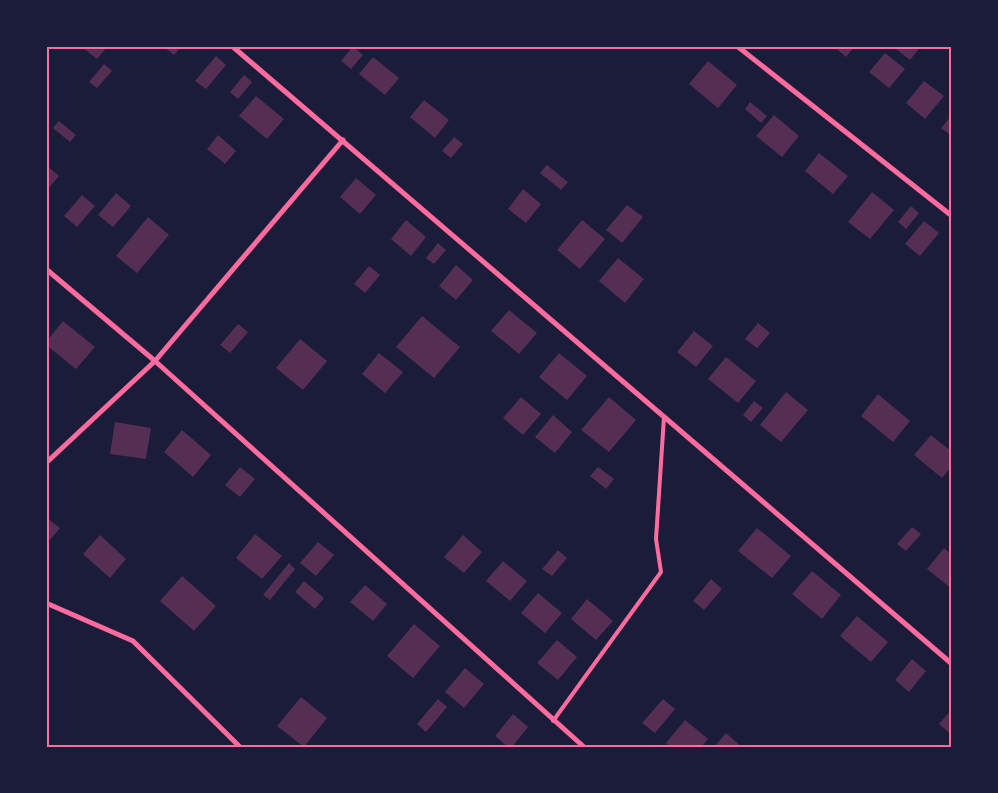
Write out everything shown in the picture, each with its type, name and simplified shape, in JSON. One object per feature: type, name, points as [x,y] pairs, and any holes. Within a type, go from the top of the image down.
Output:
[{"type":"street","points":[[232,46],[952,664]]},
{"type":"street","points":[[737,46],[952,216]]},
{"type":"street","points":[[46,463],[155,361],[343,140]]},
{"type":"street","points":[[46,269],[155,361],[584,747]]},
{"type":"street","points":[[46,603],[133,641],[240,747]]},
{"type":"lane","points":[[554,721],[661,572],[656,539],[664,417]]},
{"type":"building","points":[[85,46],[108,46],[97,59],[83,48]]},
{"type":"building","points":[[163,46],[182,46],[174,55]]},
{"type":"building","points":[[353,46],[363,55],[351,69],[341,61]]},
{"type":"building","points":[[833,46],[855,46],[846,57]]},
{"type":"building","points":[[898,46],[921,46],[910,60],[896,49]]},
{"type":"building","points":[[885,53],[905,69],[889,88],[869,72]]},
{"type":"building","points":[[216,56],[226,65],[206,89],[195,81]]},
{"type":"building","points":[[373,57],[399,78],[385,95],[359,74]]},
{"type":"building","points":[[708,61],[737,85],[718,108],[689,84]]},
{"type":"building","points":[[104,64],[112,71],[97,88],[89,82]]},
{"type":"building","points":[[244,75],[252,82],[238,99],[230,92]]},
{"type":"building","points":[[924,81],[944,96],[925,119],[906,103]]},
{"type":"building","points":[[256,96],[284,119],[267,139],[239,116]]},
{"type":"building","points":[[424,100],[449,120],[435,138],[410,117]]},
{"type":"building","points":[[750,102],[767,116],[761,123],[745,109]]},
{"type":"building","points":[[774,115],[799,136],[782,157],[756,136]]},
{"type":"building","points":[[952,115],[952,136],[941,128]]},
{"type":"building","points":[[59,121],[76,135],[70,142],[53,128]]},
{"type":"building","points":[[218,135],[236,151],[225,164],[207,149]]},
{"type":"building","points":[[454,137],[463,144],[451,158],[442,151]]},
{"type":"building","points":[[819,153],[848,176],[833,194],[805,171]]},
{"type":"building","points":[[46,165],[59,176],[46,191]]},
{"type":"building","points":[[547,165],[568,182],[561,190],[540,173]]},
{"type":"building","points":[[356,178],[376,195],[360,214],[340,197]]},
{"type":"building","points":[[523,189],[541,204],[526,223],[508,209]]},
{"type":"building","points":[[872,192],[894,210],[870,239],[848,222]]},
{"type":"building","points":[[116,193],[131,206],[113,227],[98,215]]},
{"type":"building","points":[[82,195],[95,206],[77,227],[64,216]]},
{"type":"building","points":[[627,205],[643,217],[622,243],[606,230]]},
{"type":"building","points":[[911,206],[919,213],[906,229],[898,222]]},
{"type":"building","points":[[148,217],[169,235],[137,273],[116,256]]},
{"type":"building","points":[[406,220],[426,237],[411,256],[391,239]]},
{"type":"building","points":[[582,220],[605,239],[580,269],[557,250]]},
{"type":"building","points":[[924,221],[939,233],[920,256],[905,244]]},
{"type":"building","points":[[438,243],[446,250],[434,264],[426,258]]},
{"type":"building","points":[[618,258],[644,279],[625,303],[599,281]]},
{"type":"building","points":[[456,265],[473,280],[456,300],[439,286]]},
{"type":"building","points":[[369,266],[380,275],[365,293],[354,284]]},
{"type":"building","points":[[509,310],[537,333],[519,354],[491,331]]},
{"type":"building","points":[[422,316],[460,347],[434,378],[396,347]]},
{"type":"building","points":[[63,321],[95,347],[76,369],[46,345],[46,342]]},
{"type":"building","points":[[758,323],[770,333],[757,348],[745,339]]},
{"type":"building","points":[[238,324],[248,332],[230,353],[220,345]]},
{"type":"building","points":[[694,331],[713,346],[696,367],[677,352]]},
{"type":"building","points":[[300,339],[327,361],[303,390],[276,368]]},
{"type":"building","points":[[379,353],[403,372],[385,393],[362,374]]},
{"type":"building","points":[[559,353],[587,376],[567,400],[539,377]]},
{"type":"building","points":[[726,357],[756,381],[738,403],[708,379]]},
{"type":"building","points":[[786,392],[808,410],[781,442],[760,425]]},
{"type":"building","points":[[878,394],[910,421],[893,442],[861,416]]},
{"type":"building","points":[[521,397],[541,414],[523,435],[503,418]]},
{"type":"building","points":[[609,397],[636,420],[609,452],[581,430]]},
{"type":"building","points":[[754,401],[763,408],[751,422],[743,415]]},
{"type":"building","points":[[553,415],[572,432],[555,453],[535,437]]},
{"type":"building","points":[[115,422],[151,428],[146,459],[110,454]]},
{"type":"building","points":[[182,430],[211,455],[193,477],[164,452]]},
{"type":"building","points":[[931,435],[952,452],[952,466],[942,478],[914,455]]},
{"type":"building","points":[[240,467],[255,479],[240,497],[225,485]]},
{"type":"building","points":[[598,467],[614,479],[606,489],[590,476]]},
{"type":"building","points":[[46,517],[60,528],[50,540],[46,537]]},
{"type":"building","points":[[912,527],[921,534],[906,551],[897,544]]},
{"type":"building","points":[[757,528],[791,556],[772,578],[738,551]]},
{"type":"building","points":[[255,534],[282,556],[262,579],[236,558]]},
{"type":"building","points":[[100,535],[126,559],[110,578],[83,554]]},
{"type":"building","points":[[463,535],[482,552],[464,573],[444,557]]},
{"type":"building","points":[[318,542],[334,555],[316,576],[300,563]]},
{"type":"building","points":[[944,548],[952,555],[952,589],[927,569]]},
{"type":"building","points":[[558,550],[567,558],[552,576],[542,569]]},
{"type":"building","points":[[503,561],[527,581],[510,601],[486,581]]},
{"type":"building","points":[[289,563],[295,569],[270,600],[263,595]]},
{"type":"building","points":[[812,571],[841,595],[822,619],[792,594]]},
{"type":"building","points":[[182,576],[216,606],[194,631],[160,601]]},
{"type":"building","points":[[711,579],[722,589],[704,610],[693,601]]},
{"type":"building","points":[[304,581],[324,598],[315,609],[295,592]]},
{"type":"building","points":[[365,585],[387,604],[373,621],[350,602]]},
{"type":"building","points":[[538,593],[562,613],[545,633],[521,613]]},
{"type":"building","points":[[587,599],[613,621],[596,640],[571,619]]},
{"type":"building","points":[[857,616],[888,642],[871,662],[840,636]]},
{"type":"building","points":[[414,624],[440,646],[413,678],[387,656]]},
{"type":"building","points":[[557,640],[577,657],[558,680],[537,663]]},
{"type":"building","points":[[912,659],[926,671],[909,692],[895,680]]},
{"type":"building","points":[[465,668],[484,684],[464,708],[445,692]]},
{"type":"building","points":[[301,697],[327,718],[304,747],[277,726]]},
{"type":"building","points":[[438,699],[447,707],[426,732],[417,724]]},
{"type":"building","points":[[663,699],[675,709],[655,733],[642,723]]},
{"type":"building","points":[[952,709],[952,735],[939,724]]},
{"type":"building","points":[[513,714],[528,727],[512,747],[508,747],[495,736]]},
{"type":"building","points":[[685,720],[708,739],[701,747],[670,747],[666,743]]},
{"type":"building","points":[[726,733],[742,747],[714,747]]}]
